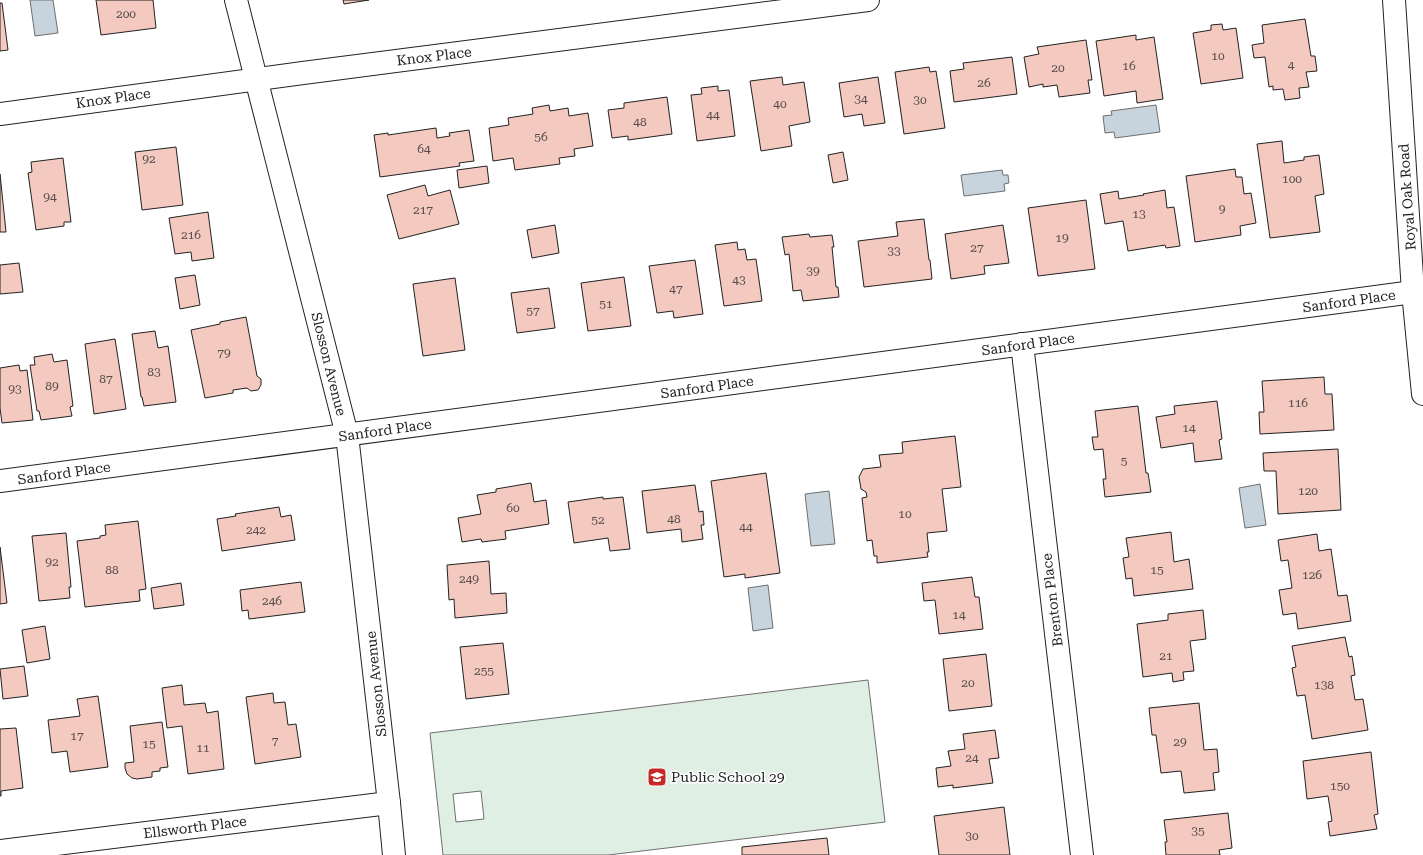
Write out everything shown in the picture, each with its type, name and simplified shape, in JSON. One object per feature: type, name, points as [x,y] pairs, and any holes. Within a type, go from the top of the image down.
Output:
[{"type":"street","name":"Slosson Avenue","points":[[236,0],[348,435],[394,855]]},
{"type":"street","name":"Knox Place","points":[[0,114],[257,79],[868,0]]},
{"type":"street","name":"Royal Oak Road","points":[[1394,0],[1413,292],[1423,394]]},
{"type":"street","name":"Sanford Place","points":[[0,481],[1413,292]]},
{"type":"street","name":"Brenton Place","points":[[1022,344],[1082,855]]},
{"type":"street","name":"Ellsworth Place","points":[[0,852],[389,802]]},
{"type":"green space","name":"Public School 29","points":[[868,680],[885,822],[608,855],[443,855],[430,733]],"holes":[[[481,791],[484,819],[456,822],[453,794]]]},
{"type":"shaded area","points":[[30,0],[53,0],[58,33],[35,36]]},
{"type":"shaded area","points":[[1156,105],[1160,132],[1115,138],[1114,132],[1105,133],[1103,116],[1112,115],[1111,111]]},
{"type":"shaded area","points":[[1002,170],[1003,175],[1008,175],[1009,183],[1004,184],[1005,191],[964,196],[961,175]]},
{"type":"shaded area","points":[[1260,484],[1266,525],[1245,528],[1239,488]]},
{"type":"shaded area","points":[[829,491],[835,544],[811,546],[805,494]]},
{"type":"shaded area","points":[[768,585],[773,628],[753,631],[748,588]]},
{"type":"building","points":[[96,0],[153,0],[156,28],[101,35]]},
{"type":"building","points":[[343,0],[369,0],[344,4]]},
{"type":"building","points":[[0,3],[2,3],[8,50],[0,51]]},
{"type":"building","points":[[1305,19],[1311,56],[1315,56],[1317,71],[1306,72],[1309,87],[1299,88],[1300,98],[1285,100],[1283,89],[1273,90],[1273,86],[1269,87],[1265,57],[1254,58],[1252,45],[1264,43],[1262,25]]},
{"type":"building","points":[[1222,24],[1223,30],[1236,28],[1243,78],[1201,84],[1193,33],[1211,30],[1211,25]]},
{"type":"building","points":[[1136,35],[1136,40],[1154,37],[1163,99],[1137,103],[1136,91],[1104,96],[1096,41]]},
{"type":"building","points":[[1086,40],[1092,80],[1088,80],[1090,93],[1059,97],[1057,85],[1043,87],[1043,84],[1029,87],[1024,57],[1039,54],[1037,47]]},
{"type":"building","points":[[1012,57],[1017,94],[954,102],[950,71],[964,69],[963,63]]},
{"type":"building","points":[[929,67],[930,72],[936,71],[945,128],[904,134],[895,72]]},
{"type":"building","points":[[782,77],[783,85],[804,82],[810,122],[789,126],[792,146],[761,151],[750,81]]},
{"type":"building","points":[[878,77],[885,123],[864,126],[862,114],[844,117],[839,83]]},
{"type":"building","points":[[718,86],[718,91],[729,90],[735,136],[697,141],[691,95],[702,94],[701,88]]},
{"type":"building","points":[[667,97],[672,134],[628,140],[628,136],[612,138],[608,110],[624,108],[624,103]]},
{"type":"building","points":[[549,105],[550,111],[568,108],[569,116],[588,113],[593,146],[574,149],[575,156],[559,158],[560,164],[515,170],[513,158],[493,161],[489,128],[509,125],[508,118],[533,114],[532,108]]},
{"type":"building","points":[[436,128],[437,138],[450,136],[449,133],[469,130],[474,161],[459,163],[460,166],[380,177],[374,135],[388,133],[388,135]]},
{"type":"building","points":[[1282,141],[1284,163],[1304,160],[1304,157],[1319,155],[1324,194],[1315,196],[1320,232],[1270,238],[1257,144]]},
{"type":"building","points":[[176,147],[183,205],[142,210],[135,152]]},
{"type":"building","points":[[843,152],[848,180],[833,183],[828,155]]},
{"type":"building","points":[[63,158],[71,222],[64,222],[64,226],[36,230],[28,173],[32,172],[31,162]]},
{"type":"building","points":[[487,166],[489,183],[459,188],[457,170]]},
{"type":"building","points":[[1235,169],[1236,177],[1242,177],[1244,194],[1251,193],[1256,223],[1240,226],[1241,235],[1195,242],[1186,176]]},
{"type":"building","points":[[0,174],[6,232],[0,232]]},
{"type":"building","points":[[425,185],[428,196],[450,190],[459,224],[399,239],[387,195]]},
{"type":"building","points":[[1165,190],[1167,208],[1174,207],[1180,246],[1166,248],[1165,245],[1128,251],[1123,221],[1105,224],[1100,194],[1118,191],[1119,199]]},
{"type":"building","points":[[1086,200],[1095,269],[1038,276],[1028,208]]},
{"type":"building","points":[[208,212],[214,258],[192,261],[191,252],[175,254],[169,218]]},
{"type":"building","points":[[924,219],[932,279],[864,287],[858,241],[898,236],[896,222]]},
{"type":"building","points":[[555,225],[559,253],[532,258],[527,230]]},
{"type":"building","points":[[1003,225],[1009,263],[984,266],[985,274],[951,279],[945,234]]},
{"type":"building","points":[[809,234],[810,237],[832,235],[836,287],[838,287],[839,297],[803,301],[801,290],[793,291],[789,254],[785,255],[782,237]]},
{"type":"building","points":[[737,242],[738,250],[745,249],[747,260],[756,259],[762,301],[724,306],[715,245]]},
{"type":"building","points":[[695,260],[703,314],[674,318],[673,311],[657,313],[649,266]]},
{"type":"building","points":[[19,263],[23,292],[0,294],[0,265]]},
{"type":"building","points":[[195,275],[200,305],[180,309],[175,278]]},
{"type":"building","points":[[624,277],[631,326],[588,331],[581,283]]},
{"type":"building","points":[[455,278],[465,350],[423,356],[413,284]]},
{"type":"building","points":[[549,288],[555,328],[517,333],[511,293]]},
{"type":"building","points":[[246,317],[257,376],[261,379],[261,385],[258,390],[251,391],[247,388],[233,390],[233,393],[205,398],[191,330]]},
{"type":"building","points":[[155,331],[158,348],[168,346],[176,402],[144,406],[141,397],[132,334]]},
{"type":"building","points":[[115,339],[126,409],[94,414],[85,344]]},
{"type":"building","points":[[52,354],[54,362],[67,360],[73,406],[70,407],[72,416],[41,420],[39,411],[37,411],[30,365],[35,365],[34,357]]},
{"type":"building","points":[[19,365],[20,371],[27,370],[33,420],[2,423],[0,408],[0,368]]},
{"type":"building","points":[[1324,377],[1325,394],[1332,394],[1334,430],[1260,434],[1259,412],[1264,412],[1262,381]]},
{"type":"building","points":[[1217,401],[1222,439],[1219,440],[1222,459],[1195,462],[1193,443],[1161,448],[1156,417],[1175,414],[1174,406]]},
{"type":"building","points":[[1138,406],[1146,473],[1148,473],[1151,492],[1105,497],[1103,479],[1106,479],[1103,449],[1094,450],[1092,437],[1098,437],[1095,411]]},
{"type":"building","points":[[955,436],[961,487],[942,489],[947,531],[927,533],[929,552],[927,552],[928,557],[877,563],[877,556],[874,556],[872,540],[867,541],[862,498],[867,497],[866,492],[861,489],[859,477],[863,469],[881,467],[879,455],[903,453],[902,442]]},
{"type":"building","points":[[1338,449],[1341,510],[1278,514],[1276,471],[1264,471],[1263,453]]},
{"type":"building","points":[[766,473],[780,573],[745,578],[745,574],[724,577],[711,481]]},
{"type":"building","points":[[531,483],[534,502],[546,500],[549,524],[505,531],[506,539],[482,542],[481,539],[462,542],[458,518],[481,514],[477,495],[496,492],[496,489]]},
{"type":"building","points":[[695,485],[699,512],[703,511],[704,525],[701,525],[703,539],[682,542],[681,529],[647,533],[642,491]]},
{"type":"building","points":[[603,497],[603,499],[623,497],[630,549],[610,551],[608,538],[574,543],[568,502]]},
{"type":"building","points":[[279,507],[281,517],[291,515],[295,540],[222,551],[217,519],[236,516],[235,514]]},
{"type":"building","points":[[138,521],[146,589],[139,590],[140,601],[85,607],[77,541],[100,538],[100,536],[106,535],[105,525]]},
{"type":"building","points":[[1171,532],[1174,562],[1189,559],[1193,589],[1134,596],[1132,578],[1126,579],[1123,558],[1129,557],[1126,538]]},
{"type":"building","points":[[66,533],[71,587],[69,587],[70,598],[39,601],[32,536]]},
{"type":"building","points":[[1317,534],[1319,551],[1331,549],[1338,596],[1347,595],[1351,621],[1298,629],[1296,613],[1283,615],[1279,590],[1292,588],[1288,560],[1281,561],[1278,540]]},
{"type":"building","points":[[0,547],[7,603],[0,604]]},
{"type":"building","points":[[489,561],[491,594],[506,593],[507,613],[455,618],[454,599],[449,600],[447,565]]},
{"type":"building","points":[[972,577],[975,597],[979,597],[983,629],[939,634],[935,600],[924,601],[922,583]]},
{"type":"building","points":[[301,582],[305,612],[249,619],[248,610],[242,611],[240,590]]},
{"type":"building","points":[[181,583],[184,605],[154,609],[151,588]]},
{"type":"building","points":[[1203,610],[1206,639],[1190,641],[1194,671],[1183,672],[1184,680],[1173,682],[1172,673],[1143,677],[1137,624],[1168,620],[1168,614]]},
{"type":"building","points":[[45,626],[50,659],[27,663],[22,630]]},
{"type":"building","points":[[1345,637],[1349,657],[1352,656],[1355,675],[1351,676],[1355,700],[1363,699],[1368,730],[1312,739],[1305,695],[1297,696],[1292,668],[1296,667],[1292,646]]},
{"type":"building","points":[[503,643],[509,694],[466,699],[460,647]]},
{"type":"building","points":[[986,654],[992,706],[949,711],[943,659]]},
{"type":"building","points":[[24,666],[28,696],[3,699],[0,669]]},
{"type":"building","points":[[182,685],[184,705],[205,703],[207,713],[218,711],[224,769],[188,774],[182,726],[167,728],[162,688]]},
{"type":"building","points":[[273,693],[274,703],[285,702],[288,725],[296,724],[301,757],[255,764],[246,697]]},
{"type":"building","points":[[98,696],[108,767],[70,772],[67,751],[52,753],[48,720],[80,716],[77,699]]},
{"type":"building","points":[[1199,703],[1204,750],[1217,749],[1219,772],[1213,773],[1215,790],[1184,793],[1181,771],[1161,773],[1156,735],[1152,735],[1149,708]]},
{"type":"building","points":[[162,722],[168,767],[160,768],[160,771],[152,772],[152,777],[137,779],[132,778],[127,774],[125,768],[125,763],[134,762],[130,726]]},
{"type":"building","points":[[16,728],[23,788],[1,791],[0,796],[0,729]]},
{"type":"building","points":[[995,730],[999,758],[989,759],[993,783],[953,788],[953,785],[938,787],[936,768],[951,766],[948,751],[965,749],[963,734]]},
{"type":"building","points":[[1371,752],[1378,814],[1374,815],[1377,829],[1330,836],[1328,822],[1332,821],[1328,796],[1307,799],[1303,761]]},
{"type":"building","points":[[1004,807],[1010,855],[939,855],[934,816]]},
{"type":"building","points":[[1228,813],[1232,848],[1219,850],[1220,855],[1166,855],[1165,842],[1167,842],[1164,820]]},
{"type":"building","points":[[827,838],[829,855],[742,855],[742,847]]},
{"type":"place","name":"Public School 29","points":[[657,777]]}]
